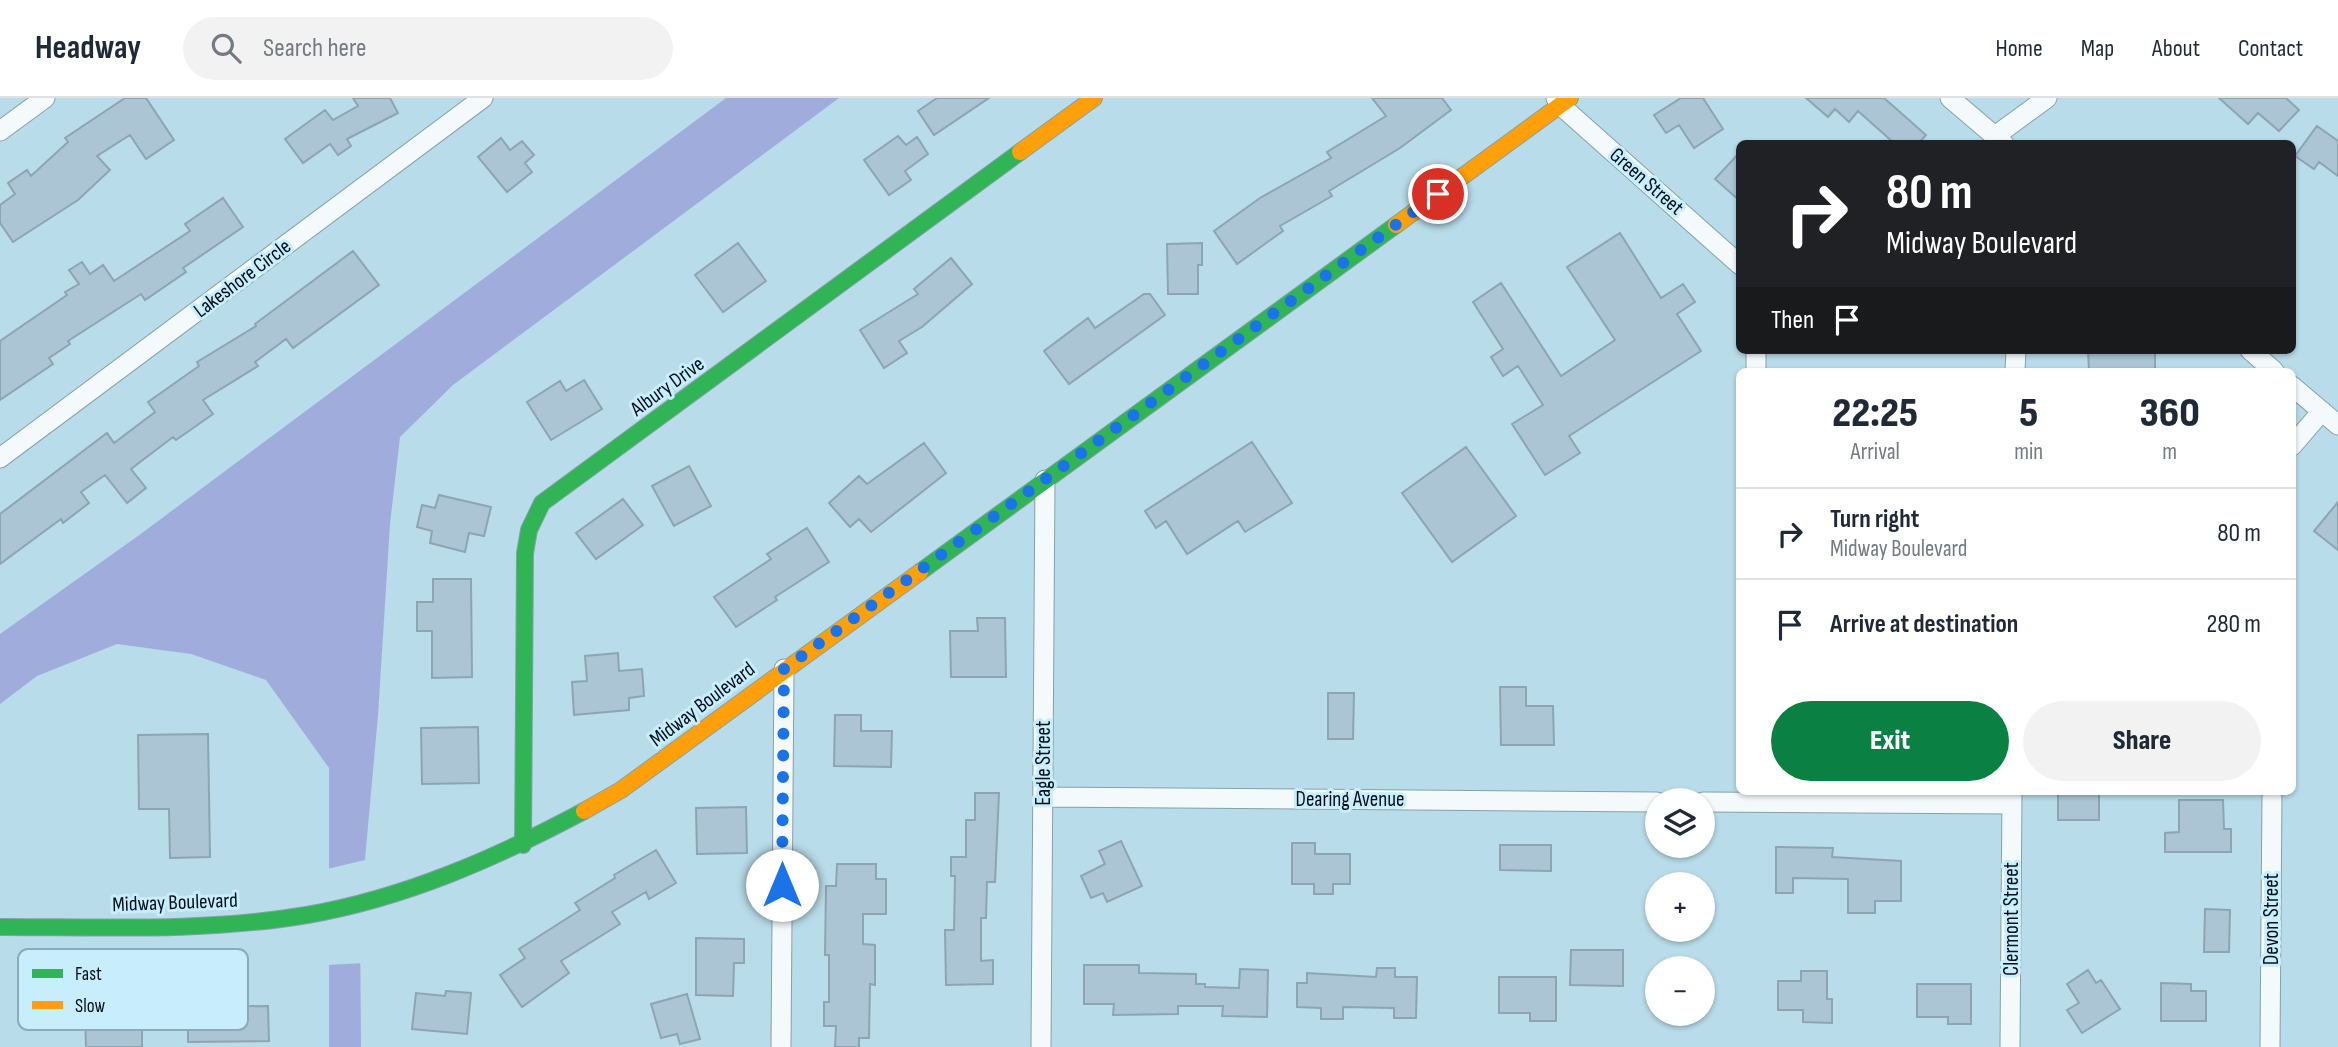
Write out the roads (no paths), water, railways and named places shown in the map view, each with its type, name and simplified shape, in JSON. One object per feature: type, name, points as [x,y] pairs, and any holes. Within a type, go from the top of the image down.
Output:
[{"type":"street","points":[[0,131],[45,98]]},
{"type":"street","name":"Lakeshore Circle","points":[[0,458],[483,98]]},
{"type":"street","name":"Albury Drive","points":[[523,845],[525,553],[529,530],[542,503],[1094,98]]},
{"type":"street","points":[[1950,98],[2000,140],[2048,98]]},
{"type":"street","name":"Midway Boulevard","points":[[0,927],[201,925],[307,915],[385,897],[523,845],[621,790],[1562,100]]},
{"type":"street","name":"Green Street","points":[[1562,100],[1736,260]]},
{"type":"street","points":[[2254,354],[2270,368]]},
{"type":"street","points":[[2296,389],[2338,425]]},
{"type":"street","points":[[2296,441],[2322,411]]},
{"type":"street","name":"Eagle Street","points":[[1041,1047],[1045,480]]},
{"type":"street","points":[[781,1047],[784,669]]},
{"type":"street","name":"Devon Street","points":[[2270,1047],[2272,795]]},
{"type":"street","name":"Dearing Avenue","points":[[1042,797],[1645,802]]},
{"type":"street","points":[[1715,801],[1752,797],[2012,798]]},
{"type":"street","name":"Clermont Street","points":[[2010,1047],[2012,798]]},
{"type":"water","points":[[726,98],[839,98],[453,385],[400,437],[390,524],[378,715],[360,915],[361,1047],[329,1047],[329,768],[266,680],[191,654],[117,644],[37,676],[0,704],[0,634],[138,536]]}]
